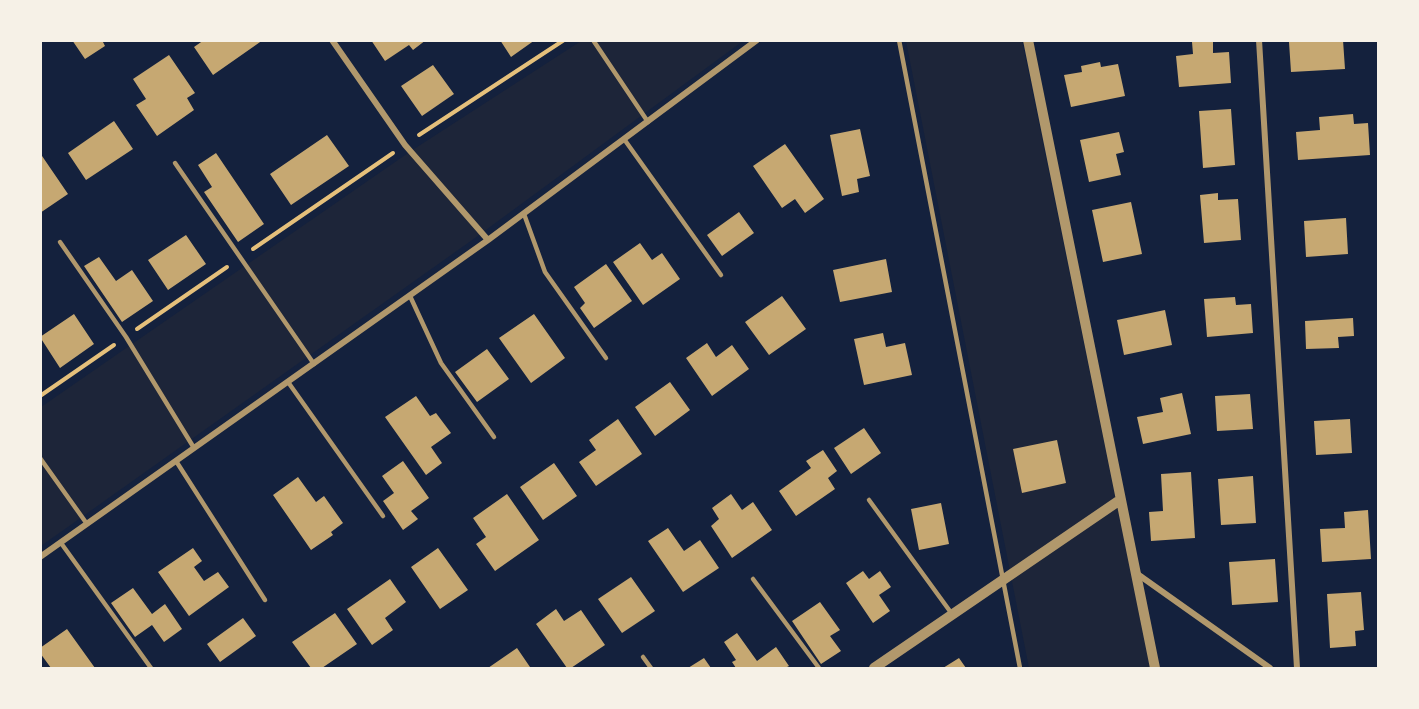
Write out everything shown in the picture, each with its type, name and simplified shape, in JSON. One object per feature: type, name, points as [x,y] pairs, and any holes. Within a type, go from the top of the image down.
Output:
[{"type":"street","points":[[332,40],[405,145],[488,240]]},
{"type":"street","points":[[40,557],[488,240],[757,40]]},
{"type":"street","points":[[1028,40],[1155,669]]},
{"type":"street","points":[[1259,40],[1297,669]]},
{"type":"street","points":[[874,669],[1120,500]]},
{"type":"street","points":[[1135,573],[1270,669]]},
{"type":"lane","points":[[592,40],[648,122]]},
{"type":"lane","points":[[898,40],[1020,669]]},
{"type":"lane","points":[[624,139],[721,275]]},
{"type":"lane","points":[[175,163],[314,364]]},
{"type":"lane","points":[[524,214],[545,272],[606,358]]},
{"type":"lane","points":[[60,242],[126,337],[194,448]]},
{"type":"lane","points":[[410,296],[441,363],[494,437]]},
{"type":"lane","points":[[288,382],[383,516]]},
{"type":"lane","points":[[40,458],[87,524]]},
{"type":"lane","points":[[176,461],[265,600]]},
{"type":"lane","points":[[869,500],[952,615]]},
{"type":"lane","points":[[61,543],[151,669]]},
{"type":"lane","points":[[753,579],[819,669]]},
{"type":"lane","points":[[643,657],[651,669]]},
{"type":"path","points":[[40,396],[405,145],[564,40]]},
{"type":"shaded area","points":[[581,41],[743,41],[475,238],[41,546],[41,407],[411,151]]},
{"type":"shaded area","points":[[906,41],[1022,41],[1150,668],[1029,668]]},
{"type":"building","points":[[72,40],[102,40],[105,46],[85,59]]},
{"type":"building","points":[[204,40],[263,40],[213,75],[194,47]]},
{"type":"building","points":[[371,40],[426,40],[413,50],[409,45],[385,61]]},
{"type":"building","points":[[500,40],[535,40],[511,57]]},
{"type":"building","points":[[1213,40],[1213,53],[1229,52],[1231,83],[1179,87],[1176,56],[1193,54],[1192,42]]},
{"type":"building","points":[[1343,40],[1345,69],[1291,72],[1289,42]]},
{"type":"building","points":[[169,55],[195,93],[187,98],[194,110],[157,136],[136,105],[146,99],[133,79]]},
{"type":"building","points":[[1100,62],[1101,67],[1118,64],[1125,96],[1071,107],[1064,75],[1082,72],[1081,66]]},
{"type":"building","points":[[433,65],[454,94],[422,116],[401,86]]},
{"type":"building","points":[[1231,109],[1235,165],[1203,168],[1199,111]]},
{"type":"building","points":[[1353,114],[1354,124],[1368,123],[1370,155],[1298,160],[1296,132],[1320,130],[1319,117]]},
{"type":"building","points":[[114,121],[133,149],[86,180],[68,153]]},
{"type":"building","points":[[860,129],[870,176],[857,179],[859,192],[842,196],[830,135]]},
{"type":"building","points":[[1119,132],[1124,152],[1116,154],[1121,175],[1089,182],[1080,140]]},
{"type":"building","points":[[327,135],[349,166],[291,205],[270,174]]},
{"type":"building","points":[[785,144],[824,199],[805,213],[795,199],[782,208],[753,166]]},
{"type":"building","points":[[40,153],[68,194],[40,213]]},
{"type":"building","points":[[216,153],[264,224],[238,242],[204,192],[212,187],[198,165]]},
{"type":"building","points":[[1218,193],[1218,200],[1238,199],[1241,240],[1204,243],[1200,195]]},
{"type":"building","points":[[1131,202],[1142,254],[1103,262],[1092,210]]},
{"type":"building","points":[[739,212],[754,233],[722,256],[707,235]]},
{"type":"building","points":[[1346,218],[1348,254],[1306,257],[1304,221]]},
{"type":"building","points":[[186,235],[206,264],[168,290],[148,260]]},
{"type":"building","points":[[640,243],[652,260],[662,253],[680,279],[643,305],[613,262]]},
{"type":"building","points":[[99,257],[116,281],[132,270],[153,301],[122,322],[84,266]]},
{"type":"building","points":[[886,259],[892,292],[840,302],[833,270]]},
{"type":"building","points":[[606,264],[632,301],[594,328],[580,308],[585,303],[574,287]]},
{"type":"building","points":[[782,296],[806,329],[769,355],[745,322]]},
{"type":"building","points":[[1235,297],[1236,305],[1251,304],[1253,333],[1207,337],[1204,299]]},
{"type":"building","points":[[1165,310],[1172,345],[1124,355],[1117,320]]},
{"type":"building","points":[[74,314],[94,344],[60,368],[40,337]]},
{"type":"building","points":[[534,314],[565,358],[531,383],[499,338]]},
{"type":"building","points":[[1353,318],[1354,336],[1338,337],[1339,348],[1306,349],[1305,321]]},
{"type":"building","points":[[883,333],[886,347],[905,343],[912,375],[864,385],[854,339]]},
{"type":"building","points":[[707,343],[716,357],[732,345],[749,369],[712,396],[686,358]]},
{"type":"building","points":[[487,349],[509,379],[477,402],[455,372]]},
{"type":"building","points":[[670,382],[690,410],[655,436],[635,407]]},
{"type":"building","points":[[1182,393],[1191,434],[1143,444],[1137,417],[1163,412],[1160,398]]},
{"type":"building","points":[[1250,394],[1253,429],[1217,431],[1215,396]]},
{"type":"building","points":[[416,396],[430,416],[436,413],[451,433],[431,447],[442,463],[426,475],[385,417]]},
{"type":"building","points":[[618,419],[642,454],[596,486],[579,462],[596,450],[589,440]]},
{"type":"building","points":[[1350,419],[1352,453],[1316,455],[1314,421]]},
{"type":"building","points":[[864,428],[881,453],[851,474],[834,448]]},
{"type":"building","points":[[1057,440],[1066,483],[1022,493],[1013,449]]},
{"type":"building","points":[[823,450],[837,471],[828,478],[835,489],[796,516],[779,491],[811,468],[806,461]]},
{"type":"building","points":[[403,461],[429,498],[411,511],[418,519],[403,530],[383,501],[394,493],[382,476]]},
{"type":"building","points":[[554,463],[577,496],[543,520],[520,487]]},
{"type":"building","points":[[1191,472],[1195,538],[1151,541],[1149,512],[1163,511],[1161,474]]},
{"type":"building","points":[[1253,476],[1256,523],[1221,525],[1218,479]]},
{"type":"building","points":[[298,477],[316,502],[324,496],[343,523],[331,532],[333,535],[311,550],[273,495]]},
{"type":"building","points":[[507,494],[539,540],[495,571],[476,544],[486,537],[473,518]]},
{"type":"building","points":[[731,494],[742,510],[753,502],[772,530],[732,558],[711,526],[719,519],[712,508]]},
{"type":"building","points":[[941,503],[949,544],[919,550],[911,509]]},
{"type":"building","points":[[1368,510],[1371,559],[1322,562],[1320,529],[1345,528],[1344,512]]},
{"type":"building","points":[[668,528],[684,551],[700,540],[719,568],[683,592],[648,541]]},
{"type":"building","points":[[193,548],[202,561],[194,567],[204,581],[218,572],[229,587],[189,616],[158,572]]},
{"type":"building","points":[[438,548],[468,590],[440,609],[411,567]]},
{"type":"building","points":[[1275,559],[1278,602],[1232,605],[1229,562]]},
{"type":"building","points":[[863,571],[869,579],[880,571],[891,587],[879,595],[890,611],[873,623],[846,583]]},
{"type":"building","points":[[631,577],[655,611],[622,633],[598,599]]},
{"type":"building","points":[[390,579],[406,602],[385,618],[393,630],[372,645],[347,609]]},
{"type":"building","points":[[133,588],[152,614],[165,604],[182,629],[164,642],[152,625],[135,637],[111,603]]},
{"type":"building","points":[[1361,592],[1364,630],[1355,631],[1356,646],[1330,648],[1327,594]]},
{"type":"building","points":[[820,602],[840,630],[830,636],[841,651],[821,664],[792,621]]},
{"type":"building","points":[[556,609],[564,621],[581,610],[605,645],[571,668],[567,668],[536,624]]},
{"type":"building","points":[[335,613],[357,644],[322,668],[311,668],[292,642]]},
{"type":"building","points":[[243,618],[256,636],[220,662],[207,644]]},
{"type":"building","points":[[67,629],[95,668],[51,668],[40,653],[40,648]]},
{"type":"building","points":[[737,633],[757,661],[776,647],[789,666],[785,668],[736,668],[732,662],[736,660],[724,642]]},
{"type":"building","points":[[517,648],[530,667],[488,668]]},
{"type":"building","points":[[704,658],[711,668],[688,668]]},
{"type":"building","points":[[959,658],[966,668],[943,668]]}]
